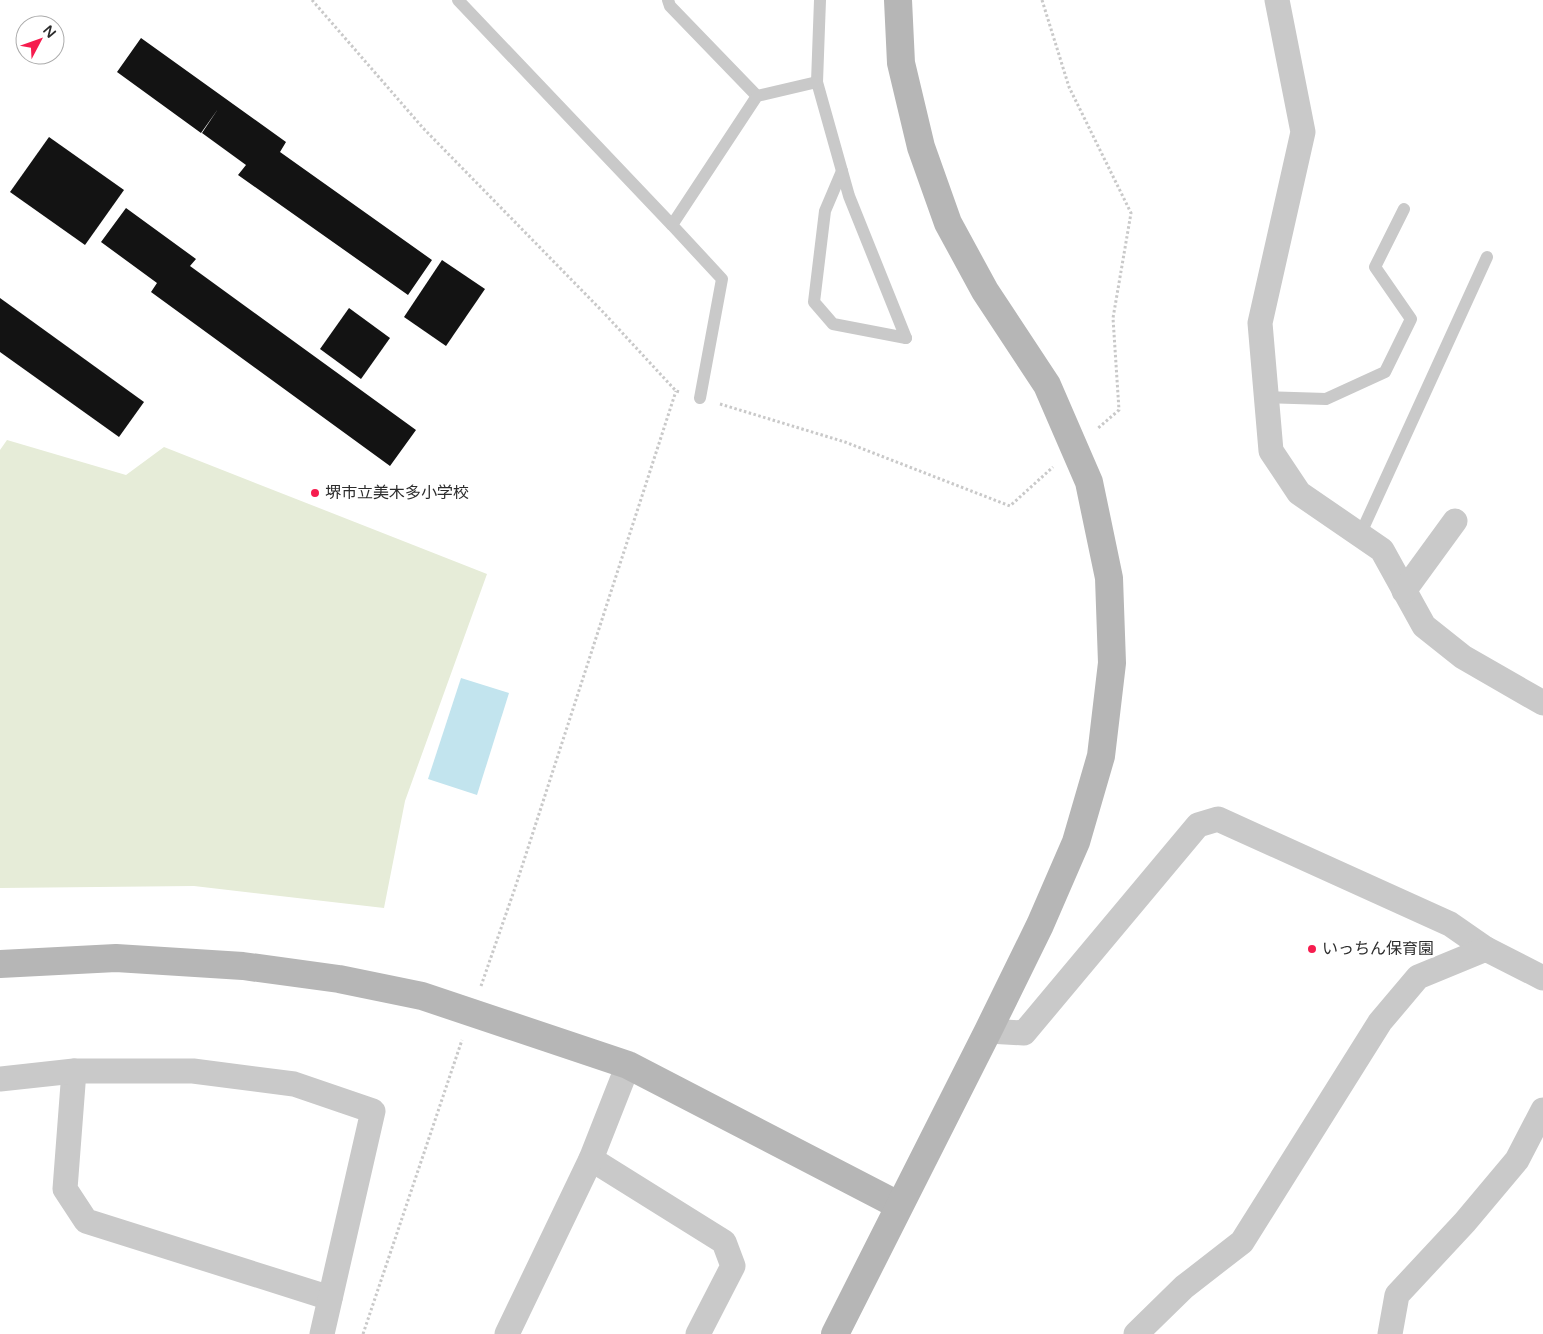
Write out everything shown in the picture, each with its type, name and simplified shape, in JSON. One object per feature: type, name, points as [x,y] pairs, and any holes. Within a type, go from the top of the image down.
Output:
[{"type":"street","points":[[835,1334],[1040,925],[1076,842],[1101,756],[1112,664],[1109,578],[1089,482],[1047,386],[985,291],[948,222],[921,147],[901,63],[898,0]]},
{"type":"street","points":[[1277,0],[1303,132],[1260,323],[1271,451],[1298,493],[1382,550],[1424,626],[1463,657],[1543,703]]},
{"type":"street","points":[[1404,591],[1455,520]]},
{"type":"street","points":[[988,1031],[1024,1033],[1198,825],[1218,819],[1450,924],[1486,949],[1543,978]]},
{"type":"street","points":[[1136,1334],[1184,1287],[1242,1242],[1380,1022],[1418,977],[1486,949]]},
{"type":"street","points":[[0,964],[116,958],[243,966],[339,979],[422,996],[628,1065],[898,1205]]},
{"type":"street","points":[[507,1334],[591,1159],[628,1065]]},
{"type":"street","points":[[74,1071],[65,1189],[86,1221],[330,1298]]},
{"type":"street","points":[[0,1079],[74,1071],[193,1071],[294,1084],[373,1111],[322,1334]]},
{"type":"street","points":[[1390,1334],[1397,1295],[1465,1222],[1516,1160],[1543,1110]]},
{"type":"street","points":[[591,1159],[724,1242],[733,1266],[698,1334]]},
{"type":"lane","points":[[458,0],[722,279],[700,398]]},
{"type":"lane","points":[[668,0],[670,6],[757,96]]},
{"type":"lane","points":[[820,0],[817,82],[842,170],[849,196],[906,338],[833,324],[814,302],[825,211],[842,170]]},
{"type":"lane","points":[[672,226],[757,96],[817,82]]},
{"type":"lane","points":[[1266,397],[1326,399],[1385,372],[1411,319],[1375,267],[1404,209]]},
{"type":"lane","points":[[1360,535],[1487,256]]},
{"type":"path","points":[[312,0],[423,128],[603,312],[676,391],[845,442],[1010,506],[1025,491]]},
{"type":"path","points":[[1042,0],[1069,87],[1131,213],[1113,318],[1120,410]]},
{"type":"path","points":[[515,888],[676,391]]},
{"type":"path","points":[[363,1334],[445,1090]]},
{"type":"green space","points":[[7,440],[126,475],[164,447],[487,574],[405,801],[384,908],[194,886],[0,888],[0,450]]},
{"type":"water","points":[[461,678],[509,693],[477,795],[428,779]]},
{"type":"building","points":[[141,38],[286,142],[280,152],[432,260],[408,295],[238,175],[246,165],[202,133],[218,109],[201,133],[117,72]]},
{"type":"building","points":[[49,137],[124,190],[85,245],[10,192]]},
{"type":"building","points":[[126,208],[196,259],[190,266],[416,430],[390,466],[151,292],[157,283],[101,242]]},
{"type":"building","points":[[442,260],[485,289],[446,346],[404,317]]},
{"type":"building","points":[[0,298],[144,402],[119,437],[0,352]]},
{"type":"building","points":[[349,308],[390,338],[361,379],[320,349]]},
{"type":"place","name":"堺市立美木多小学校","points":[[315,493]]},
{"type":"place","name":"いっちん保育園","points":[[1312,949]]}]
